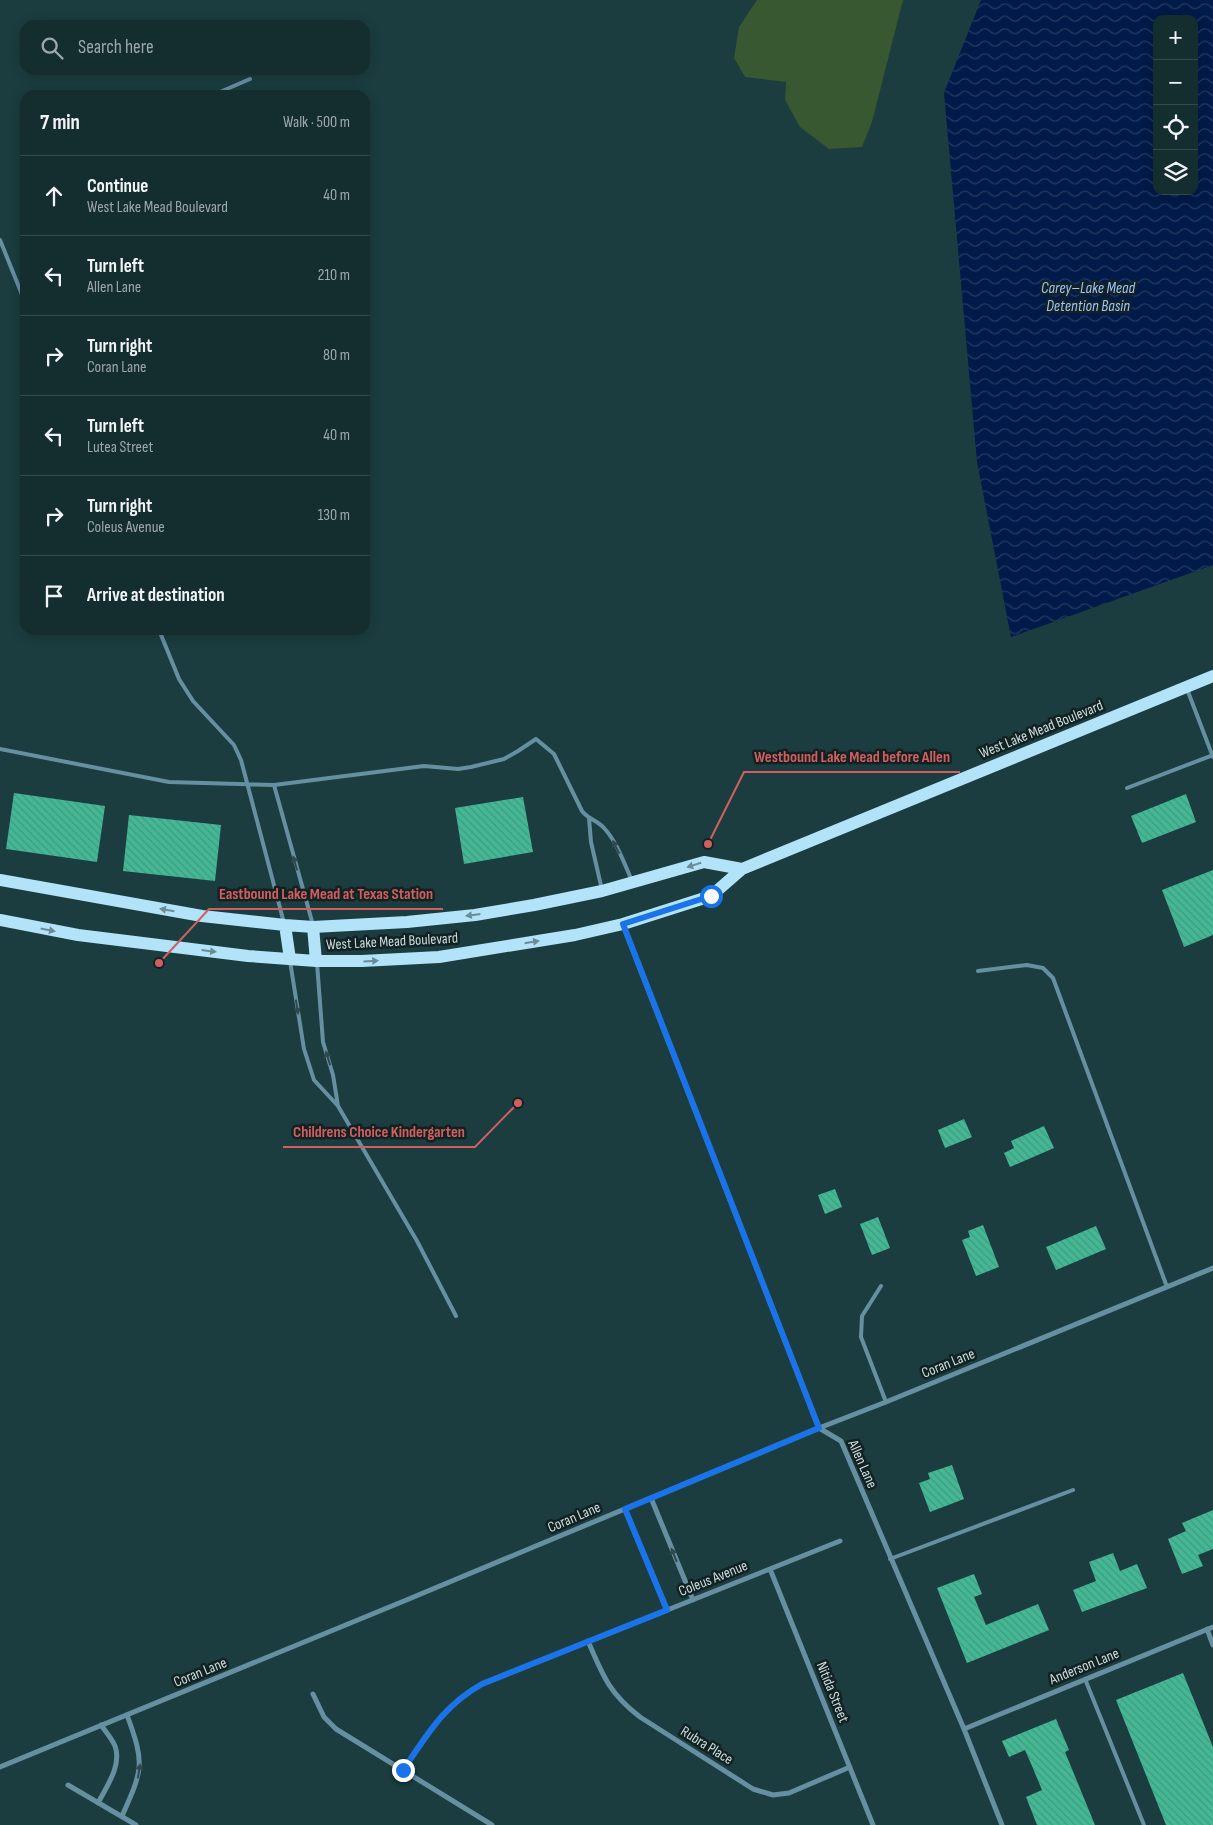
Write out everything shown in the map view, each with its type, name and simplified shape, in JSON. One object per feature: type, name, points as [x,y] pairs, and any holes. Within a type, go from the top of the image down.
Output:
[{"type":"main road","name":"West Lake Mead Boulevard","points":[[0,920],[78,935],[248,956],[316,961],[362,962],[439,957],[575,935],[623,924],[711,896],[742,869],[1213,676]]},
{"type":"main road","name":"West Lake Mead Boulevard","points":[[0,880],[202,916],[313,927],[407,922],[475,915],[602,892],[704,862],[742,869]]},
{"type":"main road","points":[[285,925],[290,959]]},
{"type":"main road","points":[[313,927],[316,961]]},
{"type":"street","points":[[623,924],[819,1428]]},
{"type":"street","name":"Coran Lane","points":[[0,1767],[819,1428],[1213,1268]]},
{"type":"street","name":"Allen Lane","points":[[819,1428],[841,1441],[964,1729],[1002,1825]]},
{"type":"street","points":[[651,1498],[693,1600]]},
{"type":"street","points":[[625,1509],[667,1610]]},
{"type":"street","name":"Coleus Avenue","points":[[403,1770],[442,1714],[468,1692],[482,1684],[840,1541]]},
{"type":"street","name":"Nitida Street","points":[[770,1569],[873,1825]]},
{"type":"street","name":"Anderson Lane","points":[[964,1729],[1213,1627]]},
{"type":"street","points":[[1207,1629],[1213,1645]]},
{"type":"street","name":"Rubra Place","points":[[588,1641],[604,1679],[624,1704],[640,1717],[753,1789],[773,1795],[789,1793],[850,1767]]},
{"type":"street","points":[[313,1694],[324,1717],[336,1729],[492,1825]]},
{"type":"street","points":[[122,1816],[137,1781],[141,1762],[138,1745],[127,1715]]},
{"type":"street","points":[[98,1803],[118,1760],[114,1745],[101,1726]]},
{"type":"street","points":[[68,1785],[136,1825]]},
{"type":"lane","points":[[225,90],[250,79]]},
{"type":"lane","points":[[0,240],[20,290]]},
{"type":"lane","points":[[160,635],[179,679],[193,701],[234,745],[241,760],[285,925]]},
{"type":"lane","points":[[1127,788],[1213,756],[1186,687]]},
{"type":"lane","points":[[0,749],[170,782],[274,785],[424,766],[458,769],[471,767],[504,758],[536,739],[554,754],[582,812],[606,830],[615,844],[633,884]]},
{"type":"lane","points":[[274,785],[313,927]]},
{"type":"lane","points":[[589,818],[590,842],[602,892]]},
{"type":"lane","points":[[290,959],[304,1049],[314,1080],[338,1106],[417,1241],[456,1316]]},
{"type":"lane","points":[[316,961],[323,1042],[332,1072],[338,1106]]},
{"type":"lane","points":[[978,971],[1027,965],[1043,968],[1053,978],[1167,1287]]},
{"type":"lane","points":[[881,1286],[862,1316],[861,1336],[886,1402]]},
{"type":"lane","points":[[890,1559],[1073,1490]]},
{"type":"lane","points":[[1086,1679],[1144,1825]]},
{"type":"green space","points":[[757,0],[903,0],[872,122],[862,147],[829,149],[800,127],[785,100],[786,82],[745,77],[734,58],[739,27]]},
{"type":"water","name":"Carey–Lake Mead Detention Basin","points":[[981,0],[1213,0],[1213,565],[1011,637],[977,462],[944,93]]},
{"type":"building","points":[[14,793],[105,806],[97,862],[6,849]]},
{"type":"building","points":[[1186,794],[1196,822],[1142,843],[1131,816]]},
{"type":"building","points":[[523,797],[533,852],[464,864],[455,808]]},
{"type":"building","points":[[129,815],[221,825],[215,881],[123,871]]},
{"type":"building","points":[[1213,870],[1213,935],[1184,947],[1162,890]]},
{"type":"building","points":[[964,1119],[972,1137],[945,1148],[938,1130]]},
{"type":"building","points":[[1044,1126],[1054,1148],[1010,1167],[1004,1153],[1014,1148],[1011,1141]]},
{"type":"building","points":[[835,1189],[842,1207],[825,1214],[818,1195]]},
{"type":"building","points":[[878,1217],[890,1248],[872,1255],[860,1224]]},
{"type":"building","points":[[983,1225],[999,1267],[976,1276],[962,1240],[970,1237],[968,1231]]},
{"type":"building","points":[[1096,1226],[1106,1249],[1056,1270],[1046,1247]]},
{"type":"building","points":[[952,1465],[964,1499],[930,1512],[919,1483],[930,1479],[928,1473]]},
{"type":"building","points":[[1213,1510],[1213,1549],[1198,1555],[1203,1566],[1182,1574],[1168,1539],[1186,1531],[1182,1523]]},
{"type":"building","points":[[1113,1553],[1120,1571],[1137,1564],[1147,1588],[1082,1612],[1073,1590],[1096,1581],[1089,1562]]},
{"type":"building","points":[[974,1574],[982,1594],[974,1597],[986,1625],[1038,1604],[1049,1630],[967,1663],[937,1588]]},
{"type":"building","points":[[1183,1673],[1213,1747],[1213,1825],[1166,1825],[1116,1700]]},
{"type":"building","points":[[1056,1719],[1069,1750],[1065,1752],[1095,1825],[1037,1825],[1026,1797],[1042,1790],[1032,1766],[1025,1750],[1009,1757],[1002,1741]]},
{"type":"place","name":"Westbound Lake Mead before Allen","points":[[708,844]]},
{"type":"place","name":"Eastbound Lake Mead at Texas Station","points":[[159,963]]},
{"type":"place","name":"Childrens Choice Kindergarten","points":[[518,1103]]},
{"type":"route","points":[[403,1770],[442,1714],[468,1692],[482,1684],[667,1610],[625,1509],[819,1428],[623,924],[711,896]]}]
